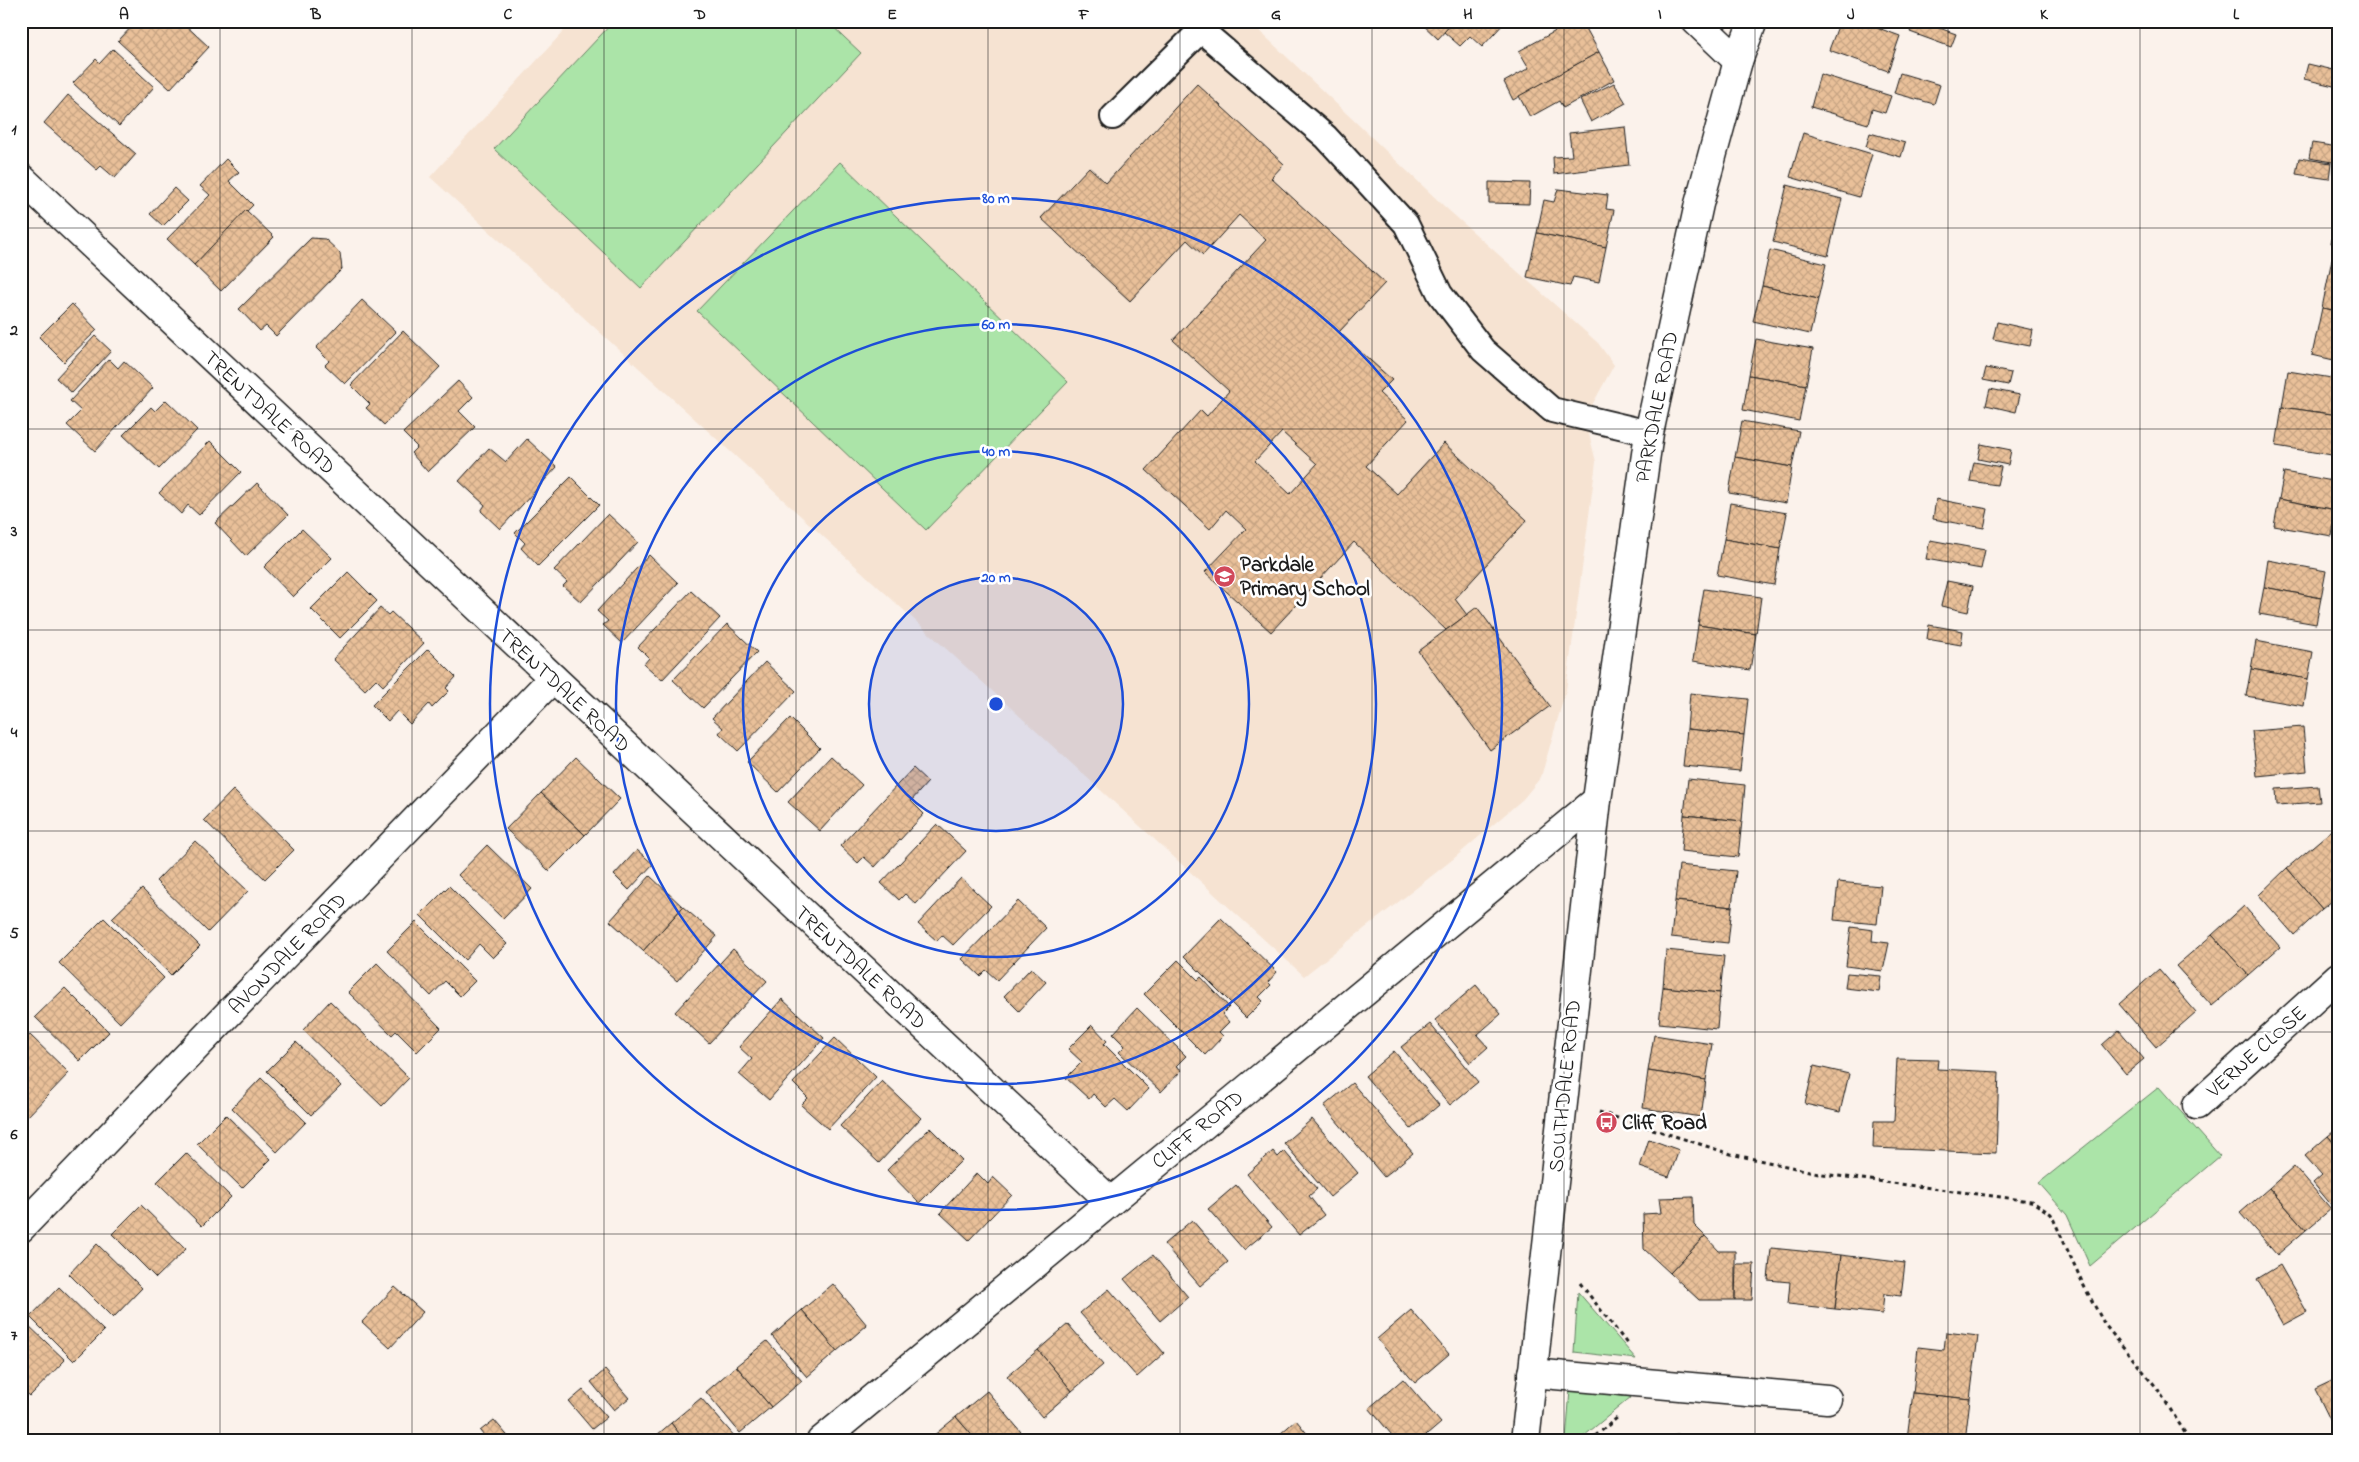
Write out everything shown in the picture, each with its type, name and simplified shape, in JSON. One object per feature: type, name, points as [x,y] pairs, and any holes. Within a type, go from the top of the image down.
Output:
[{"type":"street","points":[[1696,21],[1738,61]]},
{"type":"street","name":"PARKDALE ROAD","points":[[1597,800],[1649,433],[1699,204],[1738,61],[1753,21]]},
{"type":"street","name":"TRENTDALE ROAD","points":[[21,178],[1110,1201]]},
{"type":"street","name":"AVONDALE ROAD","points":[[21,1228],[553,678]]},
{"type":"street","name":"SOUTHDALE ROAD","points":[[1525,1441],[1597,800]]},
{"type":"street","name":"CLIFF ROAD","points":[[821,1441],[1597,800]]},
{"type":"street","name":"VERNE CLOSE","points":[[2197,1105],[2338,977]]},
{"type":"street","points":[[1532,1373],[1827,1399]]},
{"type":"lane","points":[[1113,117],[1201,30],[1326,137],[1406,224],[1440,294],[1483,350],[1552,410],[1649,433]]},
{"type":"path","points":[[1562,1100],[1731,1154],[1823,1174],[2031,1201],[2051,1214],[2084,1286],[2105,1325],[2157,1388],[2190,1441]]},
{"type":"shaded area","name":"Parkdale Primary School","points":[[573,21],[1249,21],[1445,207],[1598,343],[1614,365],[1585,418],[1596,462],[1566,690],[1541,777],[1523,799],[1452,860],[1304,976],[430,177]]},
{"type":"green space","points":[[614,21],[827,21],[861,53],[641,288],[494,149]]},
{"type":"green space","points":[[840,162],[1068,382],[926,530],[697,311]]},
{"type":"green space","points":[[2159,1087],[2220,1156],[2090,1266],[2067,1215],[2039,1183]]},
{"type":"green space","points":[[1578,1292],[1636,1359],[1574,1352]]},
{"type":"green space","points":[[1570,1390],[1631,1397],[1578,1441],[1566,1441]]},
{"type":"building","points":[[137,21],[181,21],[209,47],[170,89],[118,41]]},
{"type":"building","points":[[1419,21],[1454,21],[1438,39]]},
{"type":"building","points":[[1454,21],[1506,21],[1482,47],[1470,36],[1460,46],[1444,32]]},
{"type":"building","points":[[1574,21],[1582,21],[1599,52],[1513,100],[1504,82],[1529,68],[1519,51]]},
{"type":"building","points":[[1840,21],[1859,21],[1900,36],[1888,71],[1829,50]]},
{"type":"building","points":[[1859,21],[1885,21],[1882,30]]},
{"type":"building","points":[[1914,21],[1920,21],[1956,34],[1951,47],[1910,32]]},
{"type":"building","points":[[113,49],[154,87],[119,126],[73,83],[96,59],[100,63]]},
{"type":"building","points":[[1599,52],[1614,80],[1563,108],[1559,101],[1530,117],[1519,96]]},
{"type":"building","points":[[2308,64],[2338,71],[2338,87],[2304,79]]},
{"type":"building","points":[[1900,73],[1940,85],[1934,104],[1894,93]]},
{"type":"building","points":[[1820,74],[1891,96],[1885,113],[1872,109],[1868,124],[1811,107]]},
{"type":"building","points":[[1614,83],[1626,103],[1591,122],[1580,100]]},
{"type":"building","points":[[1197,84],[1284,164],[1271,178],[1385,283],[1339,332],[1392,380],[1379,393],[1408,420],[1366,466],[1397,494],[1444,443],[1527,520],[1455,599],[1467,615],[1446,630],[1354,542],[1271,632],[1205,572],[1246,529],[1226,510],[1210,529],[1146,470],[1201,410],[1207,416],[1229,391],[1173,340],[1266,240],[1239,215],[1203,255],[1187,240],[1130,301],[1041,218],[1089,167],[1106,183]],"holes":[[[1282,432],[1317,464],[1290,494],[1255,461]]]},
{"type":"building","points":[[68,95],[136,154],[115,178],[101,166],[97,170],[44,123]]},
{"type":"building","points":[[1625,127],[1629,165],[1554,174],[1553,157],[1572,156],[1569,133]]},
{"type":"building","points":[[1803,133],[1872,154],[1859,197],[1790,177]]},
{"type":"building","points":[[1870,133],[1905,143],[1901,157],[1866,147]]},
{"type":"building","points":[[2312,143],[2338,147],[2338,163],[2309,158]]},
{"type":"building","points":[[2299,158],[2331,163],[2329,179],[2296,174]]},
{"type":"building","points":[[226,159],[239,172],[229,181],[253,205],[194,265],[167,239],[210,195],[200,186]]},
{"type":"building","points":[[1489,182],[1530,183],[1529,204],[1489,203]]},
{"type":"building","points":[[1787,185],[1842,199],[1828,256],[1773,242]]},
{"type":"building","points":[[174,188],[188,201],[163,226],[150,214]]},
{"type":"building","points":[[1558,189],[1608,195],[1606,209],[1614,210],[1606,247],[1537,233],[1544,200],[1554,202]]},
{"type":"building","points":[[246,210],[274,237],[221,291],[194,265]]},
{"type":"building","points":[[2336,216],[2338,217],[2338,244],[2331,243]]},
{"type":"building","points":[[1537,233],[1606,247],[1599,282],[1573,277],[1570,286],[1527,277]]},
{"type":"building","points":[[311,238],[325,239],[340,253],[342,269],[276,336],[266,326],[260,331],[239,309]]},
{"type":"building","points":[[1770,250],[1826,264],[1818,299],[1762,286]]},
{"type":"building","points":[[2332,259],[2338,260],[2338,311],[2322,308]]},
{"type":"building","points":[[1762,286],[1818,299],[1810,334],[1753,321]]},
{"type":"building","points":[[362,300],[396,332],[345,384],[325,365],[329,361],[316,348]]},
{"type":"building","points":[[72,304],[97,330],[64,362],[39,337]]},
{"type":"building","points":[[2322,308],[2338,311],[2338,361],[2312,355]]},
{"type":"building","points":[[1997,322],[2033,330],[2030,346],[1993,339]]},
{"type":"building","points":[[403,331],[440,367],[384,425],[366,408],[370,404],[351,385]]},
{"type":"building","points":[[95,336],[111,351],[72,393],[56,378]]},
{"type":"building","points":[[1756,339],[1813,349],[1806,385],[1749,375]]},
{"type":"building","points":[[109,359],[118,368],[124,361],[153,388],[95,451],[67,425],[81,411],[70,401]]},
{"type":"building","points":[[1986,368],[2011,373],[2008,385],[1983,380]]},
{"type":"building","points":[[2288,371],[2338,379],[2338,415],[2282,407]]},
{"type":"building","points":[[1749,375],[1806,385],[1799,421],[1743,410]]},
{"type":"building","points":[[458,381],[473,397],[459,411],[475,427],[428,472],[411,453],[417,447],[403,433]]},
{"type":"building","points":[[1990,389],[2020,395],[2016,412],[1986,405]]},
{"type":"building","points":[[166,400],[197,430],[159,469],[123,435],[151,407],[155,411]]},
{"type":"building","points":[[2282,407],[2338,415],[2338,456],[2276,446]]},
{"type":"building","points":[[1742,421],[1799,431],[1792,467],[1735,457]]},
{"type":"building","points":[[527,439],[557,467],[500,529],[481,511],[485,505],[459,481],[489,448],[506,462]]},
{"type":"building","points":[[210,441],[241,472],[199,515],[188,505],[181,514],[159,493]]},
{"type":"building","points":[[1981,444],[2011,450],[2008,465],[1978,459]]},
{"type":"building","points":[[1735,457],[1792,467],[1786,503],[1729,493]]},
{"type":"building","points":[[1974,462],[2001,467],[1997,485],[1970,481]]},
{"type":"building","points":[[2284,472],[2338,482],[2336,510],[2279,499]]},
{"type":"building","points":[[571,477],[599,505],[538,566],[521,548],[525,543],[515,533]]},
{"type":"building","points":[[257,483],[288,515],[246,556],[215,523]]},
{"type":"building","points":[[1936,499],[1988,509],[1984,528],[1933,519]]},
{"type":"building","points":[[2279,499],[2336,510],[2332,536],[2274,526]]},
{"type":"building","points":[[1730,503],[1787,513],[1780,549],[1724,539]]},
{"type":"building","points":[[608,514],[638,542],[581,602],[563,586],[567,582],[554,570]]},
{"type":"building","points":[[302,529],[332,558],[293,597],[264,567]]},
{"type":"building","points":[[1724,539],[1780,549],[1774,585],[1717,575]]},
{"type":"building","points":[[1930,540],[1985,550],[1981,569],[1926,559]]},
{"type":"building","points":[[649,555],[678,583],[622,643],[603,625],[608,621],[597,611]]},
{"type":"building","points":[[2268,560],[2326,571],[2321,598],[2264,587]]},
{"type":"building","points":[[348,572],[377,601],[340,638],[311,609]]},
{"type":"building","points":[[1947,581],[1973,586],[1968,612],[1941,606]]},
{"type":"building","points":[[2264,587],[2321,598],[2316,624],[2259,614]]},
{"type":"building","points":[[1704,589],[1761,597],[1756,634],[1698,625]]},
{"type":"building","points":[[691,591],[720,618],[662,680],[644,664],[649,658],[638,647]]},
{"type":"building","points":[[1477,607],[1550,706],[1490,750],[1418,651]]},
{"type":"building","points":[[380,608],[388,615],[391,612],[424,643],[383,686],[376,679],[365,690],[333,659]]},
{"type":"building","points":[[727,624],[757,652],[703,708],[673,680]]},
{"type":"building","points":[[1698,625],[1756,634],[1750,670],[1693,661]]},
{"type":"building","points":[[1929,625],[1963,631],[1961,645],[1927,639]]},
{"type":"building","points":[[2256,641],[2313,652],[2308,679],[2251,669]]},
{"type":"building","points":[[428,649],[456,677],[446,688],[449,691],[432,708],[429,704],[410,724],[397,711],[388,721],[372,705]]},
{"type":"building","points":[[765,662],[796,691],[738,751],[719,733],[723,728],[712,718]]},
{"type":"building","points":[[2251,669],[2308,679],[2304,706],[2246,696]]},
{"type":"building","points":[[1690,693],[1748,699],[1744,735],[1687,729]]},
{"type":"building","points":[[790,718],[820,748],[778,792],[747,762]]},
{"type":"building","points":[[2303,727],[2307,771],[2257,776],[2252,731]]},
{"type":"building","points":[[1687,729],[1744,735],[1740,771],[1683,766]]},
{"type":"building","points":[[831,756],[862,785],[820,831],[788,802]]},
{"type":"building","points":[[576,757],[620,799],[585,835],[541,793]]},
{"type":"building","points":[[913,768],[928,782],[911,801],[924,814],[875,867],[864,857],[858,863],[840,846]]},
{"type":"building","points":[[1688,779],[1745,785],[1742,821],[1684,815]]},
{"type":"building","points":[[2318,786],[2320,802],[2277,805],[2276,789]]},
{"type":"building","points":[[233,790],[294,850],[265,879],[204,820]]},
{"type":"building","points":[[541,793],[585,835],[549,871],[506,829]]},
{"type":"building","points":[[1684,815],[1742,821],[1738,857],[1681,851]]},
{"type":"building","points":[[937,824],[966,851],[916,904],[905,894],[899,900],[881,883]]},
{"type":"building","points":[[2338,825],[2338,896],[2322,909],[2287,868]]},
{"type":"building","points":[[195,841],[248,891],[208,932],[156,881]]},
{"type":"building","points":[[487,845],[532,889],[503,919],[458,875]]},
{"type":"building","points":[[637,850],[653,864],[629,890],[614,875]]},
{"type":"building","points":[[1679,865],[1736,871],[1732,907],[1675,901]]},
{"type":"building","points":[[2287,868],[2322,909],[2294,935],[2259,895]]},
{"type":"building","points":[[650,876],[683,907],[643,951],[610,921]]},
{"type":"building","points":[[961,878],[991,906],[953,945],[942,935],[937,941],[918,924]]},
{"type":"building","points":[[1838,882],[1881,886],[1877,924],[1834,920]]},
{"type":"building","points":[[449,886],[507,944],[493,958],[479,944],[465,960],[420,915]]},
{"type":"building","points":[[142,889],[200,946],[171,975],[112,918]]},
{"type":"building","points":[[1018,901],[1046,928],[997,980],[986,970],[980,976],[962,959]]},
{"type":"building","points":[[1675,901],[1732,907],[1728,943],[1671,937]]},
{"type":"building","points":[[2244,906],[2280,947],[2248,975],[2212,935]]},
{"type":"building","points":[[683,907],[717,936],[677,981],[643,951]]},
{"type":"building","points":[[104,918],[164,978],[120,1023],[59,963]]},
{"type":"building","points":[[1221,918],[1277,972],[1268,982],[1271,985],[1259,997],[1263,1001],[1246,1018],[1184,956]]},
{"type":"building","points":[[416,922],[475,981],[460,996],[445,981],[431,996],[387,951]]},
{"type":"building","points":[[1851,927],[1873,930],[1872,941],[1889,943],[1883,971],[1846,966]]},
{"type":"building","points":[[2212,935],[2248,975],[2212,1006],[2176,966]]},
{"type":"building","points":[[733,949],[767,981],[709,1043],[675,1012]]},
{"type":"building","points":[[1666,950],[1724,956],[1720,993],[1663,987]]},
{"type":"building","points":[[1178,960],[1198,980],[1201,977],[1229,1007],[1222,1014],[1229,1022],[1219,1032],[1223,1036],[1205,1055],[1144,994]]},
{"type":"building","points":[[377,963],[441,1028],[417,1052],[396,1031],[392,1035],[348,992]]},
{"type":"building","points":[[1031,968],[1046,982],[1019,1011],[1004,996]]},
{"type":"building","points":[[2159,969],[2196,1012],[2156,1047],[2119,1004]]},
{"type":"building","points":[[1847,973],[1881,976],[1879,992],[1845,988]]},
{"type":"building","points":[[1476,985],[1501,1014],[1477,1035],[1488,1047],[1470,1063],[1435,1020]]},
{"type":"building","points":[[1663,987],[1720,993],[1717,1029],[1659,1023]]},
{"type":"building","points":[[65,988],[109,1032],[80,1061],[35,1017]]},
{"type":"building","points":[[782,999],[824,1038],[769,1100],[739,1074],[752,1059],[739,1047]]},
{"type":"building","points":[[330,1001],[409,1078],[382,1106],[303,1030]]},
{"type":"building","points":[[1137,1008],[1186,1056],[1176,1066],[1182,1070],[1161,1092],[1119,1052],[1125,1046],[1113,1034]]},
{"type":"building","points":[[1430,1024],[1478,1082],[1450,1105],[1401,1047]]},
{"type":"building","points":[[1092,1025],[1107,1041],[1104,1044],[1149,1089],[1128,1111],[1115,1099],[1106,1107],[1093,1094],[1089,1099],[1066,1078],[1082,1062],[1068,1049]]},
{"type":"building","points":[[2119,1030],[2144,1059],[2126,1074],[2102,1045]]},
{"type":"building","points":[[30,1035],[69,1073],[26,1118],[21,1113],[21,1044]]},
{"type":"building","points":[[1654,1035],[1712,1044],[1706,1080],[1648,1071]]},
{"type":"building","points":[[835,1038],[876,1077],[828,1129],[801,1105],[808,1098],[793,1083]]},
{"type":"building","points":[[296,1042],[341,1086],[311,1115],[267,1071]]},
{"type":"building","points":[[1394,1051],[1439,1105],[1411,1129],[1365,1076]]},
{"type":"building","points":[[1897,1059],[1938,1060],[1937,1069],[1999,1072],[1996,1153],[1873,1148],[1874,1121],[1894,1121]]},
{"type":"building","points":[[1814,1066],[1849,1074],[1840,1112],[1805,1104]]},
{"type":"building","points":[[1648,1071],[1706,1080],[1701,1117],[1643,1108]]},
{"type":"building","points":[[261,1078],[306,1122],[277,1152],[232,1108]]},
{"type":"building","points":[[882,1081],[921,1118],[879,1163],[840,1126]]},
{"type":"building","points":[[1352,1083],[1413,1153],[1384,1177],[1324,1106]]},
{"type":"building","points":[[226,1115],[271,1159],[242,1188],[197,1144]]},
{"type":"building","points":[[1312,1119],[1358,1173],[1330,1197],[1284,1143]]},
{"type":"building","points":[[930,1128],[962,1160],[919,1203],[887,1170]]},
{"type":"building","points":[[2338,1128],[2338,1148],[2328,1136]]},
{"type":"building","points":[[2328,1136],[2338,1148],[2338,1202],[2333,1207],[2313,1183],[2322,1175],[2305,1156]]},
{"type":"building","points":[[1649,1139],[1679,1150],[1669,1177],[1640,1167]]},
{"type":"building","points":[[1273,1151],[1278,1157],[1284,1151],[1317,1189],[1309,1196],[1324,1215],[1299,1235],[1247,1174]]},
{"type":"building","points":[[186,1153],[231,1197],[202,1226],[157,1182]]},
{"type":"building","points":[[2294,1166],[2331,1209],[2306,1230],[2269,1188]]},
{"type":"building","points":[[977,1173],[988,1184],[993,1177],[1012,1195],[969,1240],[940,1213]]},
{"type":"building","points":[[1236,1185],[1272,1227],[1244,1250],[1208,1209]]},
{"type":"building","points":[[2269,1188],[2306,1230],[2277,1255],[2240,1213]]},
{"type":"building","points":[[1693,1197],[1694,1225],[1705,1236],[1670,1273],[1644,1249],[1643,1214],[1661,1213],[1659,1198]]},
{"type":"building","points":[[141,1205],[186,1249],[156,1278],[112,1234]]},
{"type":"building","points":[[1192,1220],[1228,1262],[1200,1286],[1164,1244]]},
{"type":"building","points":[[1705,1236],[1719,1251],[1735,1251],[1735,1300],[1699,1300],[1670,1273]]},
{"type":"building","points":[[97,1244],[142,1288],[113,1318],[69,1274]]},
{"type":"building","points":[[1771,1248],[1841,1255],[1835,1309],[1788,1304],[1790,1282],[1768,1280]]},
{"type":"building","points":[[1153,1255],[1188,1297],[1160,1321],[1124,1279]]},
{"type":"building","points":[[1841,1255],[1905,1263],[1901,1296],[1884,1294],[1882,1314],[1835,1309]]},
{"type":"building","points":[[1736,1264],[1754,1264],[1752,1300],[1735,1300]]},
{"type":"building","points":[[2280,1265],[2307,1312],[2283,1325],[2257,1279]]},
{"type":"building","points":[[833,1284],[867,1325],[837,1351],[802,1310]]},
{"type":"building","points":[[59,1287],[104,1331],[74,1361],[30,1317]]},
{"type":"building","points":[[395,1287],[423,1312],[390,1348],[362,1322]]},
{"type":"building","points":[[1109,1289],[1164,1353],[1137,1377],[1080,1313]]},
{"type":"building","points":[[802,1310],[837,1351],[807,1377],[772,1336]]},
{"type":"building","points":[[1411,1310],[1449,1354],[1415,1383],[1377,1339]]},
{"type":"building","points":[[27,1324],[65,1360],[30,1396],[21,1388],[21,1330]]},
{"type":"building","points":[[1068,1324],[1103,1365],[1072,1391],[1038,1350]]},
{"type":"building","points":[[1946,1332],[1978,1336],[1970,1399],[1913,1393],[1918,1347],[1944,1350]]},
{"type":"building","points":[[767,1341],[802,1381],[771,1407],[736,1366]]},
{"type":"building","points":[[1038,1350],[1072,1391],[1042,1417],[1007,1376]]},
{"type":"building","points":[[736,1366],[771,1407],[740,1433],[706,1392]]},
{"type":"building","points":[[605,1370],[629,1398],[614,1410],[591,1382]]},
{"type":"building","points":[[2338,1378],[2338,1434],[2337,1434],[2315,1389]]},
{"type":"building","points":[[1403,1379],[1441,1423],[1420,1441],[1397,1441],[1369,1408]]},
{"type":"building","points":[[583,1390],[607,1417],[592,1429],[569,1402]]},
{"type":"building","points":[[987,1391],[1021,1432],[1011,1441],[977,1441],[956,1417]]},
{"type":"building","points":[[1913,1393],[1970,1399],[1965,1441],[1933,1441],[1907,1438]]},
{"type":"building","points":[[701,1398],[736,1438],[733,1441],[685,1441],[671,1423]]},
{"type":"building","points":[[956,1417],[977,1441],[927,1441]]},
{"type":"building","points":[[494,1420],[512,1441],[488,1441],[480,1431]]},
{"type":"building","points":[[1296,1420],[1313,1441],[1272,1441]]},
{"type":"building","points":[[671,1423],[685,1441],[650,1441]]},
{"type":"building","points":[[1676,1434],[1712,1439],[1711,1441],[1668,1441]]},
{"type":"place","name":"Parkdale Primary School","points":[[1224,576]]},
{"type":"place","name":"Cliff Road","points":[[1606,1122]]}]
